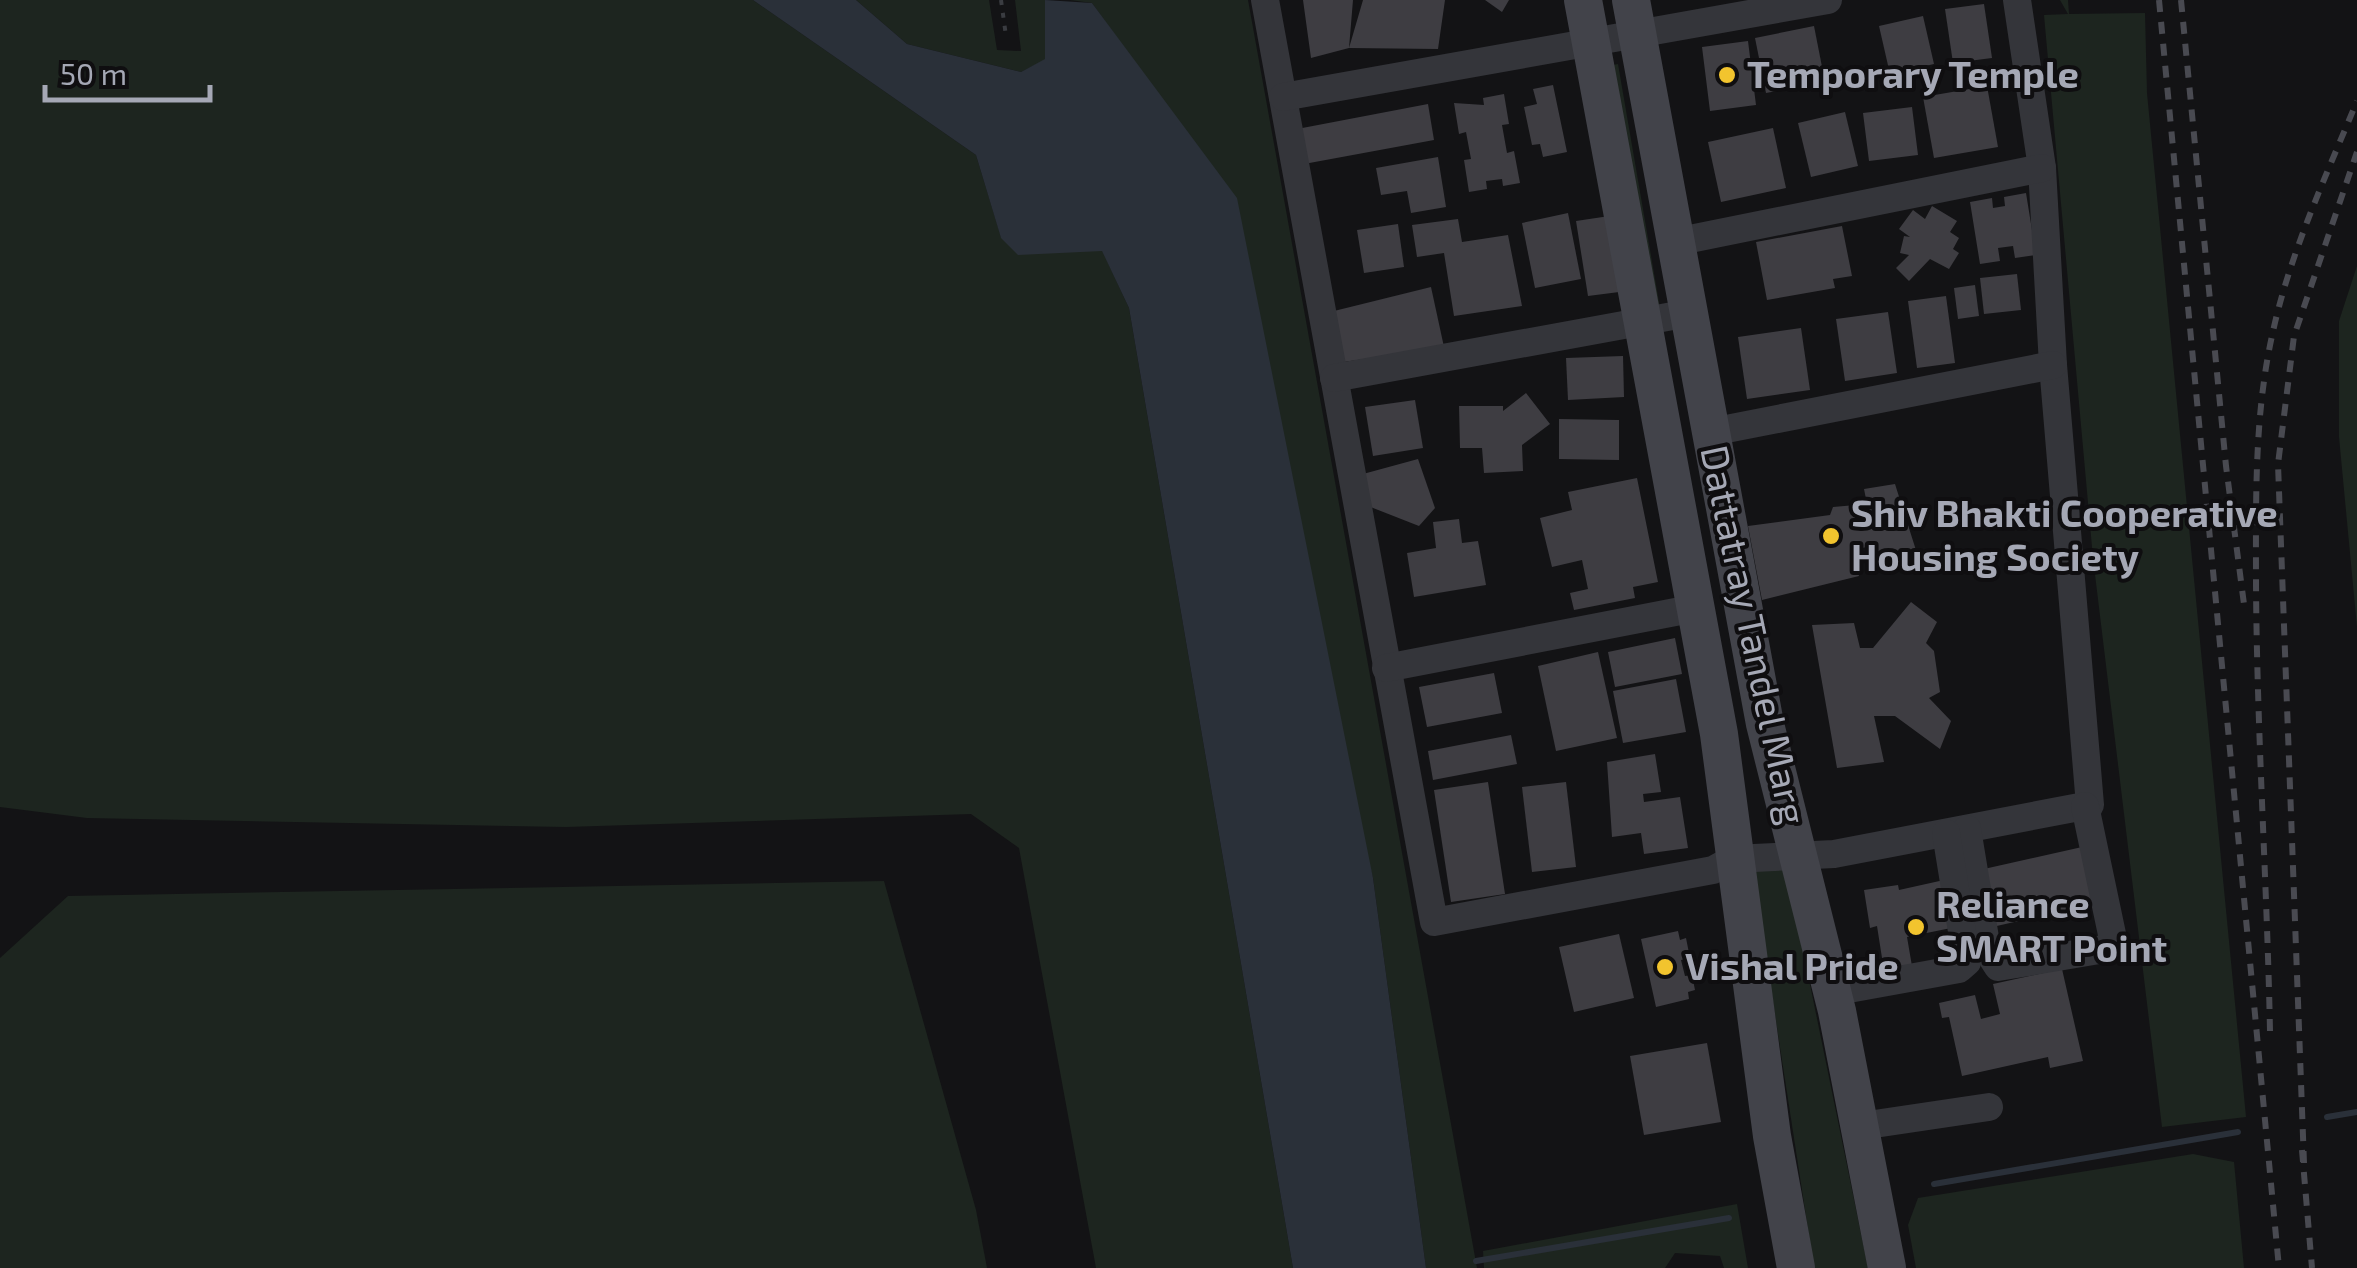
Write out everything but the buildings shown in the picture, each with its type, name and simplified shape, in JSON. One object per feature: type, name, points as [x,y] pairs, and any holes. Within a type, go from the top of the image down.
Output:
[{"type":"main road","name":"Dattatray Tandel Marg","points":[[1583,0],[1719,734],[1772,1136],[1796,1268]]},
{"type":"main road","name":"Dattatray Tandel Marg","points":[[1634,16],[1765,724],[1834,1002],[1887,1268]]},
{"type":"street","points":[[1266,0],[1434,922],[1713,870],[1733,859],[1834,854],[2090,805],[2053,365],[2042,168],[2017,0]]},
{"type":"street","points":[[1283,98],[1591,42],[1634,16],[1828,0]]},
{"type":"street","points":[[1676,242],[2042,168]]},
{"type":"street","points":[[1334,378],[1689,313]]},
{"type":"street","points":[[1711,432],[2053,365]]},
{"type":"street","points":[[1386,668],[1696,608]]},
{"type":"street","points":[[1957,831],[1987,950],[1998,967],[2104,949],[2113,938],[2085,806]]},
{"type":"street","points":[[1834,1002],[1959,968],[1967,962],[1957,831]]},
{"type":"street","points":[[1834,1002],[2026,970]]},
{"type":"street","points":[[1861,1126],[1989,1107]]},
{"type":"path","points":[[1001,0],[1006,36]]},
{"type":"shaded area","points":[[0,0],[753,0],[976,155],[1001,237],[1102,250],[1129,308],[1293,1268],[1096,1268],[1019,848],[971,814],[566,827],[87,818],[0,807]]},
{"type":"shaded area","points":[[753,0],[856,0],[907,44],[1021,72],[1045,59],[1045,0],[1092,3],[1237,198],[1373,878],[1426,1268],[1293,1268],[1129,308],[1102,251],[1018,255],[1001,238],[976,155]]},
{"type":"shaded area","points":[[856,0],[989,0],[997,50],[1021,51],[1015,0],[1045,0],[1045,60],[1021,72],[907,44]]},
{"type":"shaded area","points":[[1070,0],[1248,0],[1477,1268],[1426,1268],[1373,878],[1162,100],[1092,3]]},
{"type":"shaded area","points":[[2060,0],[2068,0],[2069,14],[2145,13],[2147,93],[2246,1117],[2162,1127],[2093,558],[2044,15],[2068,14]]},
{"type":"shaded area","points":[[1618,64],[1660,308],[1649,308],[1603,67]]},
{"type":"shaded area","points":[[2357,266],[2357,627],[2339,437],[2339,321]]},
{"type":"shaded area","points":[[1777,861],[1787,872],[1868,1268],[1814,1268],[1754,878],[1758,865]]},
{"type":"shaded area","points":[[884,881],[976,1210],[987,1268],[0,1268],[0,958],[68,896]]},
{"type":"shaded area","points":[[2193,1154],[2234,1162],[2244,1268],[1916,1268],[1908,1225],[1918,1198]]},
{"type":"shaded area","points":[[1737,1204],[1748,1268],[1724,1268],[1720,1256],[1675,1253],[1665,1268],[1484,1268],[1483,1251]]},
{"type":"waterway","points":[[2327,1117],[2357,1112]]},
{"type":"waterway","points":[[1934,1184],[2238,1132]]},
{"type":"waterway","points":[[1476,1261],[1729,1218]]},
{"type":"railway","points":[[2159,0],[2279,1268]]},
{"type":"railway","points":[[2181,0],[2226,466],[2245,612]]},
{"type":"railway","points":[[2270,1031],[2256,585],[2262,397],[2272,336],[2288,276],[2357,101]]},
{"type":"railway","points":[[2304,1163],[2278,464],[2294,336],[2357,152]]},
{"type":"railway","points":[[2302,1150],[2312,1268]]},
{"type":"place","name":"Temporary Temple","points":[[1727,75]]},
{"type":"place","name":"Shiv Bhakti Cooperative Housing Society","points":[[1831,536]]},
{"type":"place","name":"Reliance SMART Point","points":[[1916,927]]},
{"type":"place","name":"Vishal Pride","points":[[1665,967]]}]
